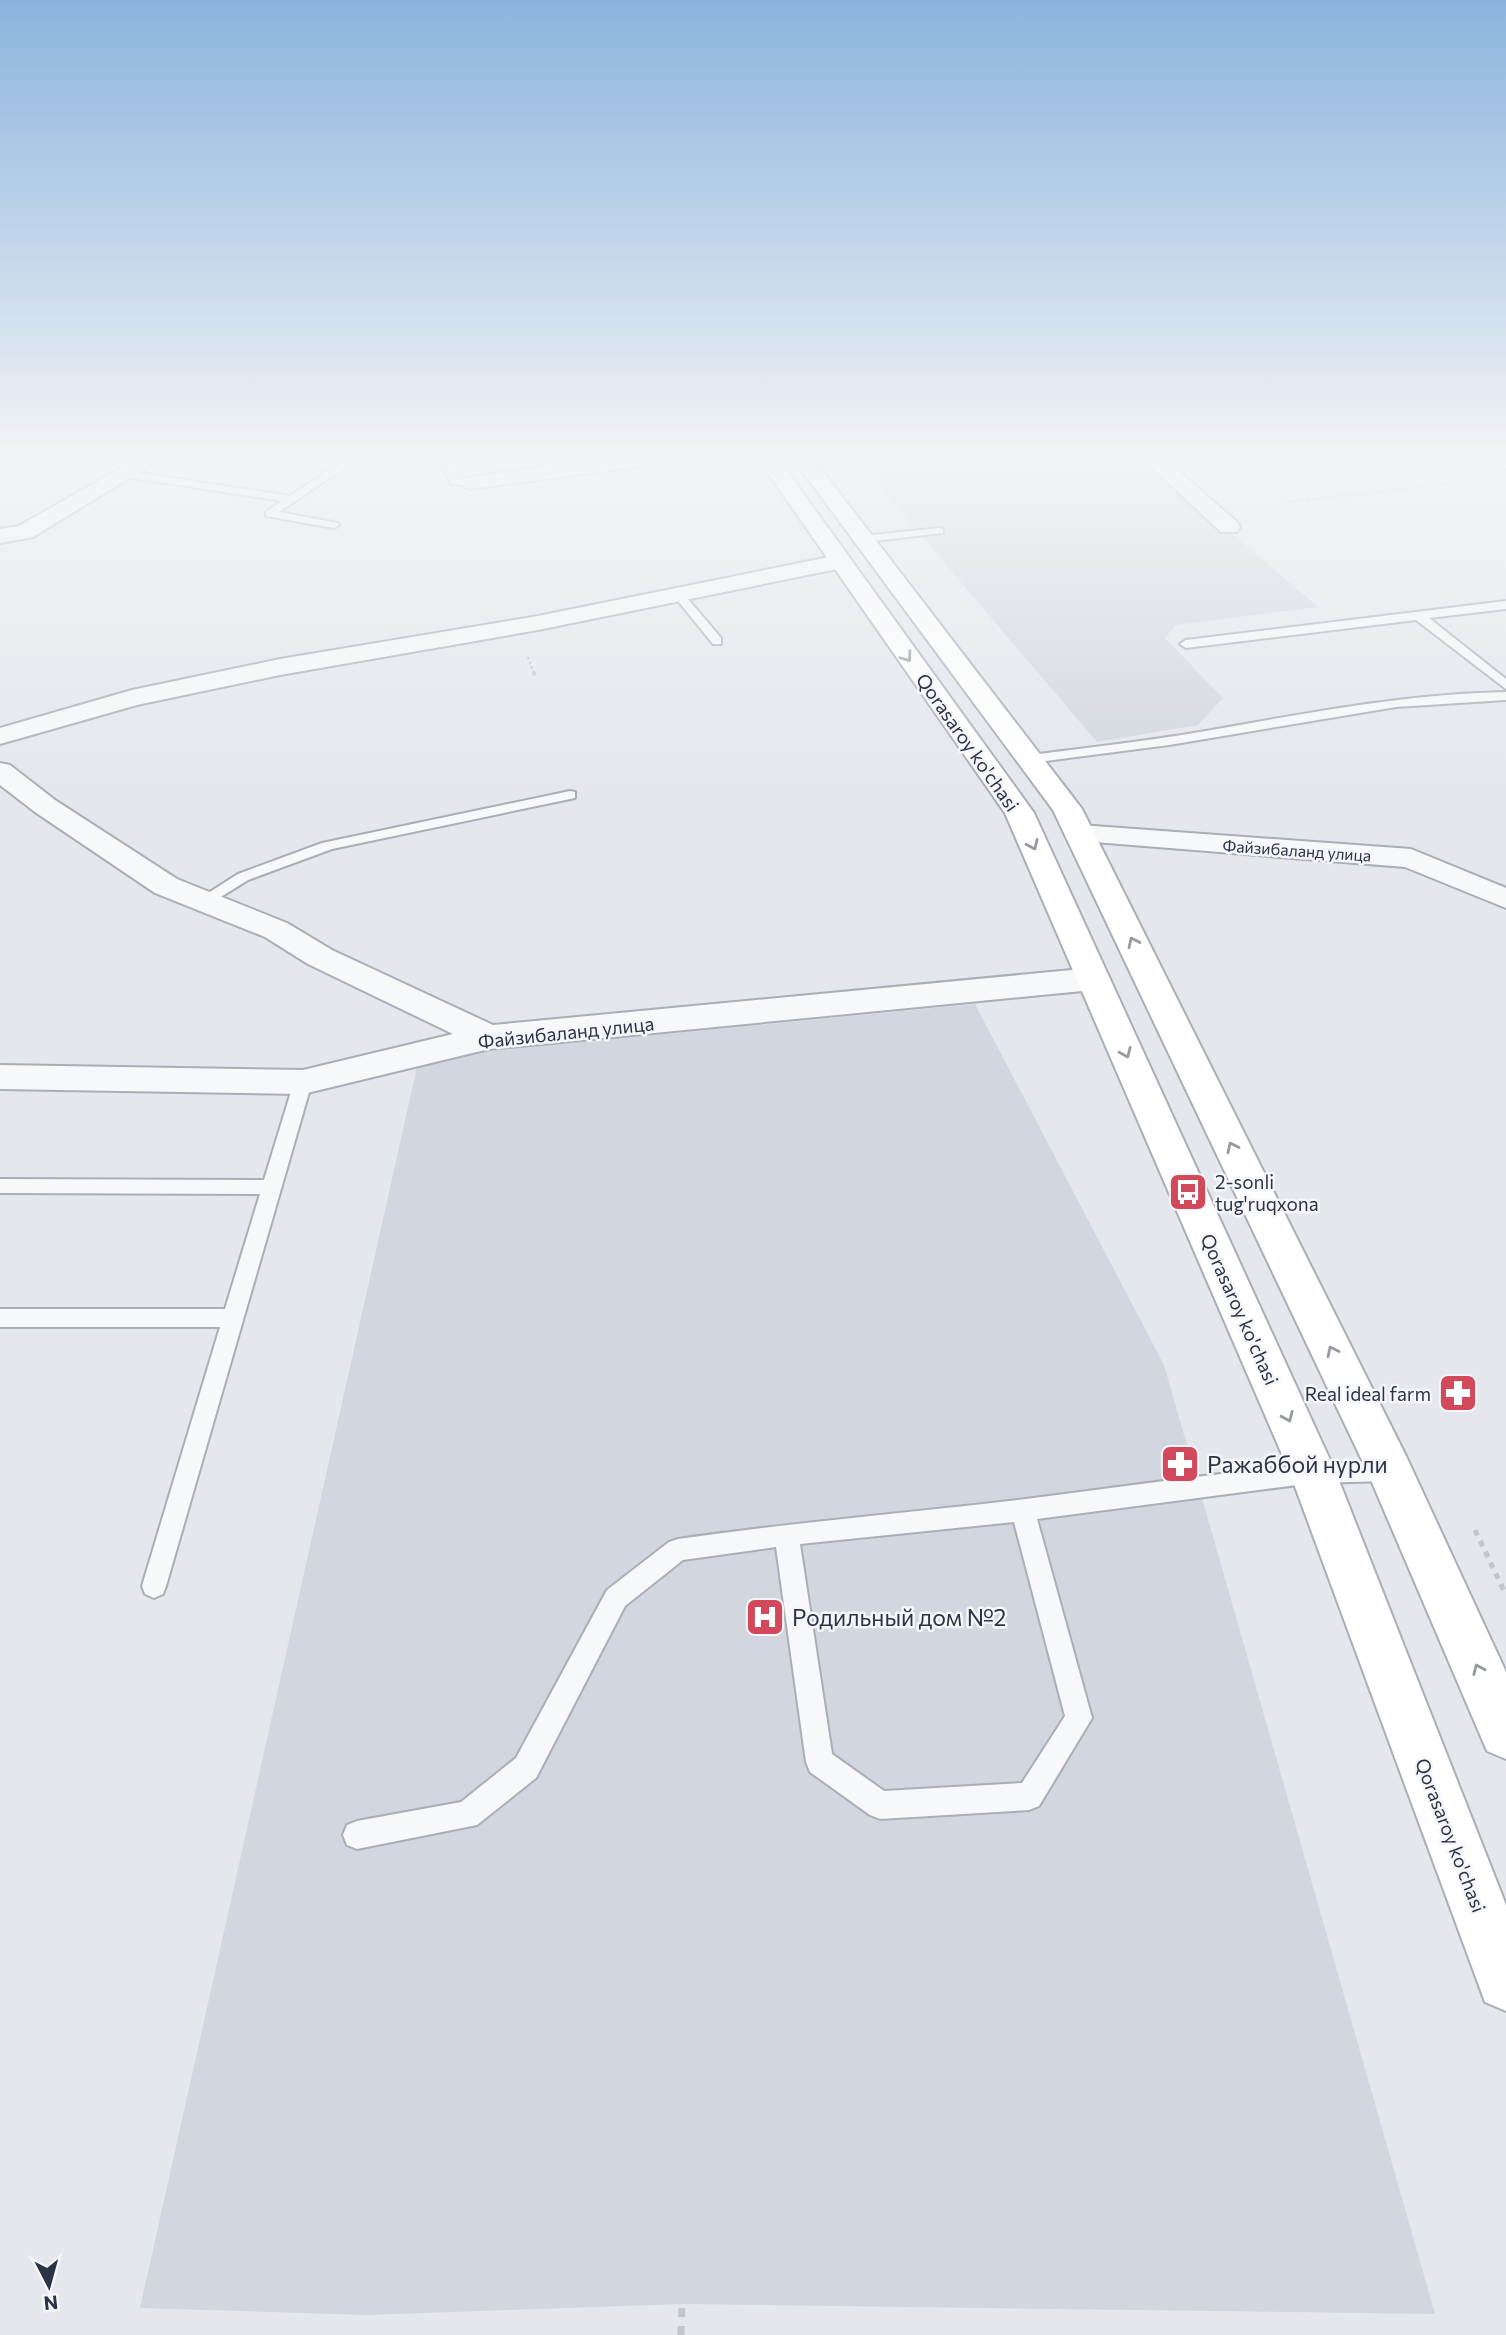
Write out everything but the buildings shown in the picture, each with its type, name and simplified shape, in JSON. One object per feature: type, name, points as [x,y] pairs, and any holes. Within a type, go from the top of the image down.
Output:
[{"type":"main road","name":"Qorasaroy ko'chasi","points":[[864,569],[1019,813],[1313,1473],[1506,1981]]},
{"type":"main road","name":"Qorasaroy ko'chasi","points":[[868,569],[1030,759],[1067,809],[1390,1471],[1506,1731]]},
{"type":"street","points":[[0,736],[132,698],[253,673],[538,624],[678,594],[777,569]]},
{"type":"street","points":[[0,771],[45,806],[166,886],[276,930],[320,957],[489,1037]]},
{"type":"street","name":"Файзибаланд улица","points":[[1080,834],[1411,858],[1506,899]]},
{"type":"street","name":"Файзибаланд улица","points":[[0,1077],[303,1082],[489,1037],[1093,979]]},
{"type":"lane","points":[[678,594],[717,641]]},
{"type":"lane","points":[[1186,644],[1506,605]]},
{"type":"lane","points":[[1419,616],[1506,685]]},
{"type":"lane","points":[[1030,759],[1214,733],[1375,704],[1448,697],[1506,696]]},
{"type":"lane","points":[[202,902],[243,877],[327,846],[570,794]]},
{"type":"lane","points":[[154,1586],[303,1082]]},
{"type":"lane","points":[[0,1186],[271,1187]]},
{"type":"lane","points":[[0,1318],[233,1318]]},
{"type":"lane","points":[[357,1835],[467,1815],[526,1768],[615,1598],[678,1550],[786,1534],[1023,1510],[1313,1473],[1390,1471]]},
{"type":"lane","points":[[786,1534],[820,1762],[880,1805],[1029,1796],[1079,1718],[1023,1510]]},
{"type":"path","points":[[1472,1526],[1506,1595]]},
{"type":"path","points":[[681,2335],[682,2304]]},
{"type":"shaded area","points":[[950,569],[1273,569],[1318,607],[1176,625],[1165,638],[1223,698],[1198,725],[1097,742]]},
{"type":"shaded area","name":"Родильный дом №2","points":[[975,1004],[1164,1365],[1435,2314],[682,2304],[367,2315],[140,2308],[419,1058]]},
{"type":"place","name":"2-sonli tug'ruqxona","points":[[1188,1192]]},
{"type":"place","name":"Real ideal farm","points":[[1458,1393]]},
{"type":"place","name":"Ражаббой нурли","points":[[1180,1464]]},
{"type":"place","name":"Родильный дом №2","points":[[765,1617]]}]
